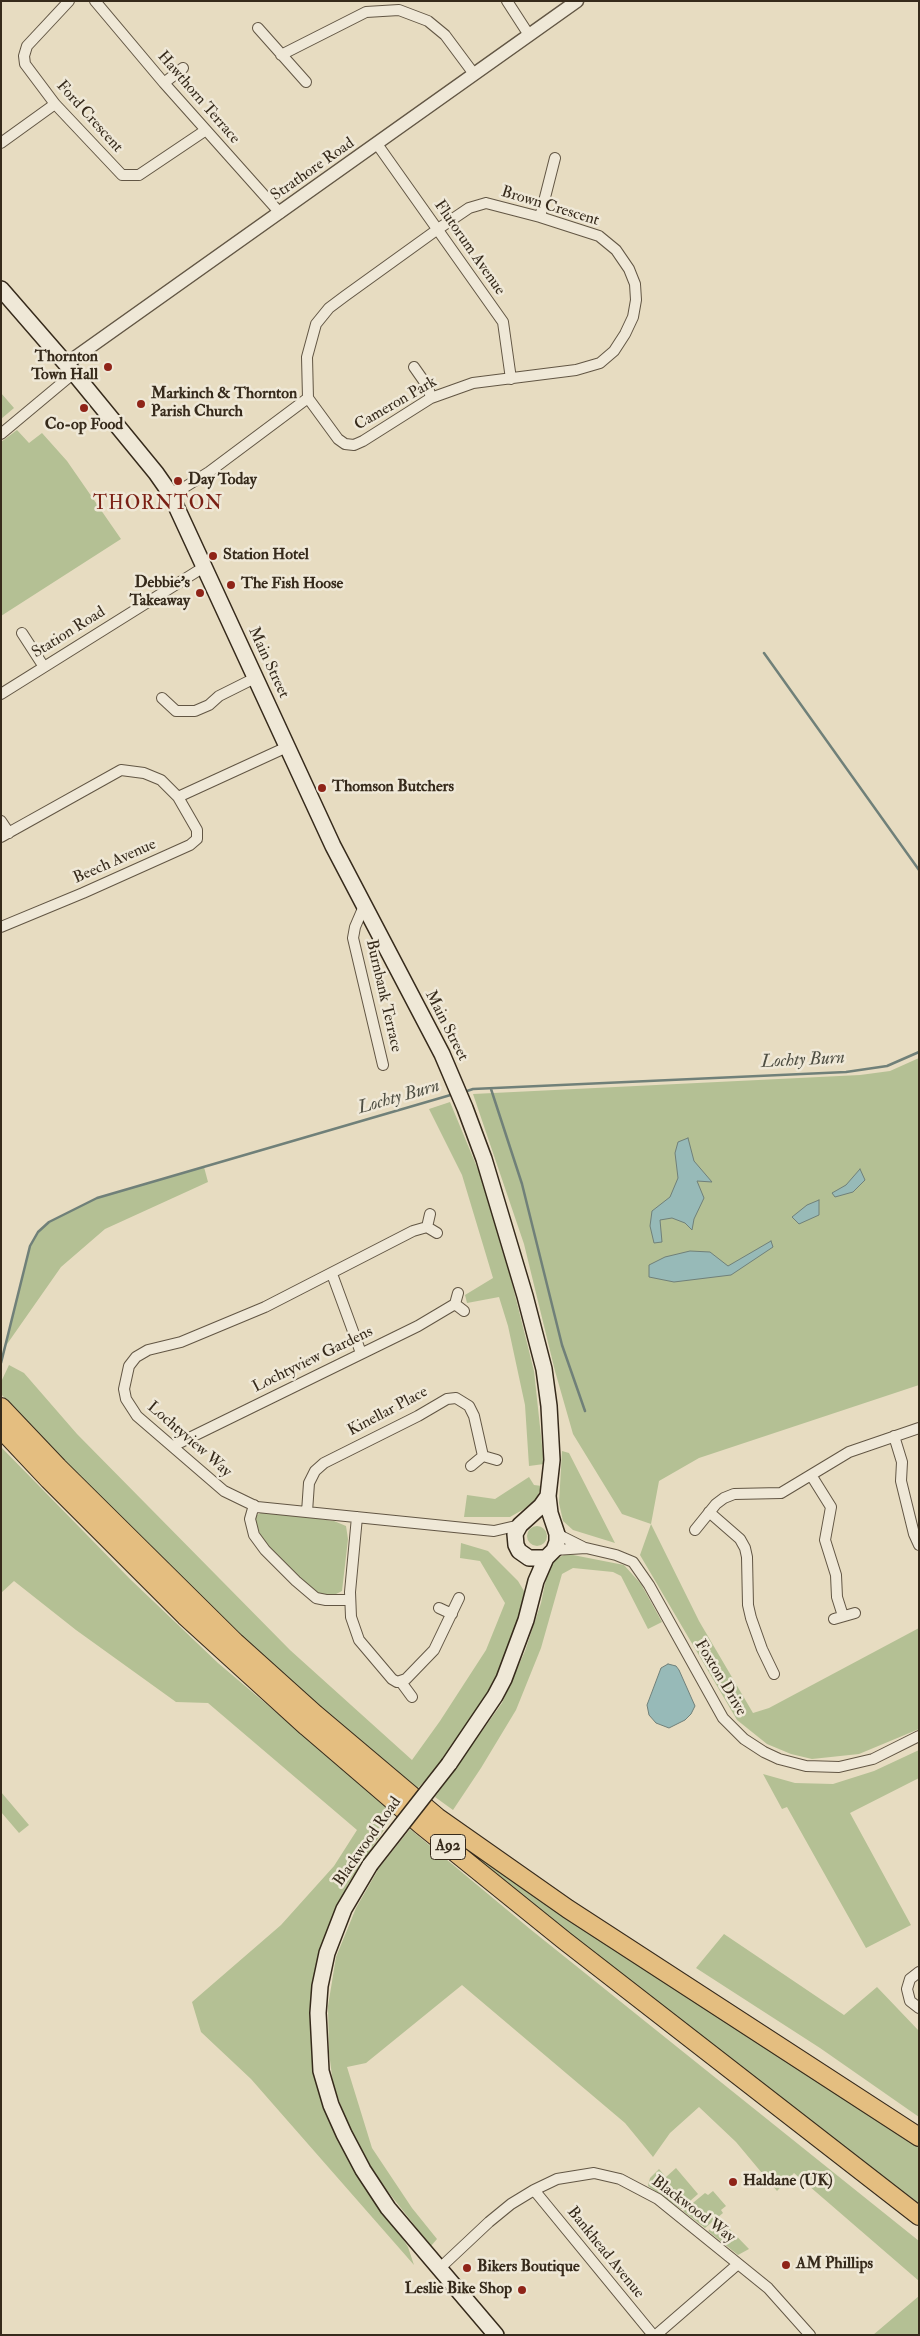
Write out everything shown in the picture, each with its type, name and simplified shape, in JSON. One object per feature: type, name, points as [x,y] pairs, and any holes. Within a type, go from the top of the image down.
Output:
[{"type":"highway","name":"A92","points":[[1,1407],[11,1432],[185,1616],[307,1727],[420,1824],[565,1940],[919,2216]]},
{"type":"highway","name":"A92","points":[[11,1432],[144,1554],[235,1642],[330,1727],[437,1817],[568,1909],[919,2137]]},
{"type":"main road","name":"Main Street","points":[[1,289],[70,368],[156,473],[170,493],[287,747],[364,906],[433,1034],[465,1108],[486,1168],[525,1296],[544,1369],[549,1406],[552,1460],[548,1496],[555,1529]]},
{"type":"main road","points":[[536,1581],[520,1550],[515,1534],[523,1522],[548,1496]]},
{"type":"main road","points":[[520,1550],[534,1560],[550,1554],[555,1529],[543,1518],[531,1518],[523,1522]]},
{"type":"main road","name":"Blackwood Road","points":[[496,2335],[388,2208],[362,2170],[331,2105],[321,2071],[318,2013],[320,1986],[327,1953],[344,1909],[370,1865],[449,1764],[495,1696],[504,1679],[526,1620],[536,1581],[550,1554]]},
{"type":"street","name":"Ford Crescent","points":[[69,1],[27,46],[24,56],[25,64],[55,104],[122,175],[139,175],[206,130]]},
{"type":"street","name":"Hawthorn Terrace","points":[[95,1],[164,83],[280,213]]},
{"type":"street","points":[[363,1],[366,12]]},
{"type":"street","points":[[507,1],[529,35]]},
{"type":"street","name":"Strathore Road","points":[[70,368],[280,213],[577,1]]},
{"type":"street","points":[[281,55],[366,12],[398,10],[428,21],[445,35],[474,74]]},
{"type":"street","points":[[258,28],[306,82]]},
{"type":"street","points":[[164,83],[183,68]]},
{"type":"street","points":[[1,143],[55,104]]},
{"type":"street","name":"Flutorum Avenue","points":[[377,144],[503,322],[511,379]]},
{"type":"street","points":[[540,217],[555,158]]},
{"type":"street","name":"Brown Crescent","points":[[438,229],[469,208],[486,203],[540,217],[600,236],[616,250],[629,269],[635,284],[636,300],[633,317],[614,351],[600,363],[576,370],[511,379]]},
{"type":"street","points":[[170,493],[185,487],[209,472],[308,398],[306,357],[316,324],[329,308],[438,229]]},
{"type":"street","points":[[414,366],[428,388],[431,398]]},
{"type":"street","points":[[1,434],[70,368]]},
{"type":"street","name":"Cameron Park","points":[[308,398],[338,439],[345,444],[354,445],[431,398],[473,383],[511,379]]},
{"type":"street","name":"Station Road","points":[[1,694],[204,567]]},
{"type":"street","points":[[22,632],[44,667]]},
{"type":"street","points":[[162,698],[176,711],[195,711],[209,705],[219,696],[255,678]]},
{"type":"street","points":[[178,797],[287,747]]},
{"type":"street","name":"Beech Avenue","points":[[1,927],[83,894],[190,845],[197,839],[197,830],[178,797],[161,780],[144,773],[122,770],[5,835]]},
{"type":"street","points":[[1,821],[5,835]]},
{"type":"street","name":"Burnbank Terrace","points":[[364,906],[354,927],[353,938],[383,1065]]},
{"type":"street","points":[[430,1214],[427,1227],[437,1233]]},
{"type":"street","name":"Lochtyview Way","points":[[427,1227],[413,1231],[265,1307],[181,1342],[148,1350],[136,1357],[129,1366],[124,1389],[130,1407],[137,1416],[224,1491],[254,1505],[494,1531],[509,1538],[520,1550]]},
{"type":"street","points":[[332,1274],[361,1353]]},
{"type":"street","name":"Lochtyview Gardens","points":[[173,1446],[418,1326],[457,1299],[464,1311]]},
{"type":"street","name":"Kinellar Place","points":[[307,1512],[309,1483],[315,1471],[324,1463],[418,1416],[446,1399],[456,1398],[469,1406],[474,1416],[483,1456]]},
{"type":"street","points":[[695,1530],[720,1500],[734,1494],[781,1493],[849,1452],[919,1428]]},
{"type":"street","points":[[894,1436],[902,1462],[901,1481],[914,1534],[919,1545]]},
{"type":"street","points":[[471,1466],[483,1456],[498,1460]]},
{"type":"street","points":[[811,1475],[831,1507],[826,1540],[836,1575],[838,1618],[855,1613]]},
{"type":"street","points":[[254,1505],[250,1519],[257,1541],[296,1582],[316,1598],[349,1600]]},
{"type":"street","points":[[709,1512],[740,1539],[745,1548],[748,1557],[748,1605],[762,1649],[774,1674]]},
{"type":"street","points":[[357,1517],[349,1600],[351,1617],[359,1640],[373,1660],[392,1680],[400,1682],[412,1697]]},
{"type":"street","name":"Lochtyview Way","points":[[494,1531],[523,1522]]},
{"type":"street","name":"Foxton Drive","points":[[555,1529],[586,1548],[625,1558],[640,1569],[723,1718],[744,1739],[764,1752],[785,1761],[806,1766],[839,1767],[873,1759],[919,1736]]},
{"type":"street","name":"Foxton Drive","points":[[550,1554],[586,1548]]},
{"type":"street","points":[[400,1682],[414,1672],[434,1650],[459,1598]]},
{"type":"street","points":[[439,1608],[452,1614]]},
{"type":"street","points":[[919,1972],[910,1979],[907,1989],[910,2001],[919,2008]]},
{"type":"street","name":"Blackwood Way","points":[[440,2268],[511,2204],[557,2179],[594,2173],[620,2179],[658,2199],[784,2304],[810,2335]]},
{"type":"street","name":"Bankhead Avenue","points":[[534,2190],[655,2335],[738,2264]]},
{"type":"green space","points":[[1,393],[14,408],[1,419]]},
{"type":"green space","points":[[17,430],[29,443],[42,433],[67,461],[121,539],[1,616],[1,442]]},
{"type":"green space","points":[[919,1058],[919,1385],[699,1458],[659,1481],[651,1524],[622,1514],[573,1434],[555,1371],[524,1244],[473,1094],[860,1075],[890,1071]]},
{"type":"green space","points":[[450,1102],[479,1172],[512,1283],[534,1371],[544,1464],[529,1466],[525,1405],[508,1326],[499,1297],[467,1303],[465,1295],[493,1278],[462,1175],[429,1109]]},
{"type":"green space","points":[[204,1167],[208,1182],[105,1229],[61,1267],[5,1347],[30,1246],[38,1232],[49,1222],[97,1198]]},
{"type":"green space","points":[[9,1365],[24,1373],[77,1434],[290,1650],[412,1760],[486,1650],[505,1603],[480,1561],[460,1558],[461,1543],[488,1551],[518,1581],[524,1591],[527,1604],[507,1659],[487,1697],[444,1760],[417,1789],[263,1657],[108,1507],[1,1394],[1,1382]]},
{"type":"green space","points":[[1,1447],[130,1579],[218,1663],[395,1813],[348,1884],[323,1949],[315,2031],[357,2167],[408,2247],[414,2265],[251,2079],[201,2032],[192,2002],[281,1925],[334,1866],[357,1830],[208,1703],[176,1702],[76,1630],[14,1581],[1,1593]]},
{"type":"green space","points":[[562,1451],[569,1453],[615,1543],[573,1530],[563,1521],[559,1503]]},
{"type":"green space","points":[[529,1477],[534,1485],[542,1486],[536,1499],[524,1509],[510,1517],[464,1517],[467,1495],[495,1499]]},
{"type":"green space","points":[[264,1511],[334,1521],[346,1526],[348,1539],[342,1591],[332,1596],[314,1591],[262,1540],[255,1519],[257,1515]]},
{"type":"green space","points":[[651,1524],[699,1621],[753,1713],[769,1708],[919,1628],[919,1729],[859,1754],[812,1759],[791,1754],[767,1744],[737,1720],[640,1555]]},
{"type":"green space","points":[[537,1526],[544,1529],[547,1536],[544,1543],[537,1546],[530,1543],[527,1536],[530,1529]]},
{"type":"green space","points":[[564,1555],[624,1565],[641,1584],[662,1622],[648,1629],[621,1576],[613,1572],[573,1568],[562,1574],[541,1648],[516,1710],[453,1810],[435,1797],[502,1703],[525,1651],[541,1603],[548,1570],[554,1560]]},
{"type":"green space","points":[[919,1750],[919,1778],[850,1813],[911,1925],[866,1948],[787,1807],[782,1809],[763,1774],[795,1783],[833,1784],[874,1771]]},
{"type":"green space","points":[[1,1792],[29,1825],[19,1833],[1,1812]]},
{"type":"green space","points":[[431,1822],[919,2145],[919,2209],[497,1880]]},
{"type":"green space","points":[[410,1829],[530,1929],[919,2241],[919,2281],[794,2173],[777,2191],[736,2142],[699,2107],[670,2133],[653,2157],[625,2123],[462,1985],[366,2063],[347,2067],[372,2148],[412,2208],[437,2239],[431,2246],[385,2188],[365,2157],[347,2122],[333,2084],[329,2052],[328,2006],[336,1957],[356,1908],[379,1868]]},
{"type":"green space","points":[[724,1934],[844,2015],[877,1987],[919,2031],[919,2117],[820,2048],[696,1968]]},
{"type":"green space","points":[[676,2168],[698,2194],[681,2209],[648,2186],[650,2178],[659,2169],[666,2177]]},
{"type":"green space","points":[[713,2191],[726,2206],[721,2210],[723,2213],[705,2228],[683,2211],[705,2193],[708,2195]]},
{"type":"green space","points":[[721,2220],[749,2249],[738,2255],[708,2231]]},
{"type":"green space","points":[[919,2296],[919,2335],[873,2335]]},
{"type":"water","points":[[688,1138],[694,1161],[712,1182],[697,1181],[704,1198],[694,1219],[692,1230],[685,1223],[672,1218],[660,1220],[662,1242],[654,1243],[650,1226],[652,1211],[670,1197],[678,1178],[675,1153],[678,1142]]},
{"type":"water","points":[[860,1169],[865,1180],[853,1192],[835,1197],[832,1193],[846,1185]]},
{"type":"water","points":[[819,1200],[819,1215],[799,1224],[792,1217],[807,1205]]},
{"type":"water","points":[[771,1241],[773,1247],[731,1275],[674,1282],[649,1277],[649,1265],[665,1257],[690,1251],[710,1252],[728,1266]]},
{"type":"water","points":[[668,1664],[676,1666],[679,1670],[695,1706],[685,1720],[669,1728],[656,1723],[649,1715],[647,1705],[661,1668]]},
{"type":"waterway","points":[[764,653],[919,870]]},
{"type":"waterway","name":"Lochty Burn","points":[[464,1092],[473,1089],[846,1072],[887,1066],[919,1052]]},
{"type":"waterway","points":[[491,1089],[522,1184],[562,1345],[585,1411]]},
{"type":"waterway","name":"Lochty Burn","points":[[1,1363],[30,1246],[38,1232],[49,1222],[97,1198],[454,1094]]},
{"type":"place","name":"Thornton Town Hall","points":[[108,367]]},
{"type":"place","name":"Markinch & Thornton Parish Church","points":[[141,404]]},
{"type":"place","name":"Co-op Food","points":[[84,408]]},
{"type":"place","name":"Day Today","points":[[178,481]]},
{"type":"place","name":"Station Hotel","points":[[213,556]]},
{"type":"place","name":"The Fish Hoose","points":[[231,585]]},
{"type":"place","name":"Debbie's Takeaway","points":[[200,593]]},
{"type":"place","name":"Thomson Butchers","points":[[322,788]]},
{"type":"place","name":"Haldane (UK)","points":[[733,2182]]},
{"type":"place","name":"AM Phillips","points":[[786,2265]]},
{"type":"place","name":"Bikers Boutique","points":[[467,2268]]},
{"type":"place","name":"Leslie Bike Shop","points":[[522,2290]]},
{"type":"district","name":"THORNTON","points":[[158,505]]}]
